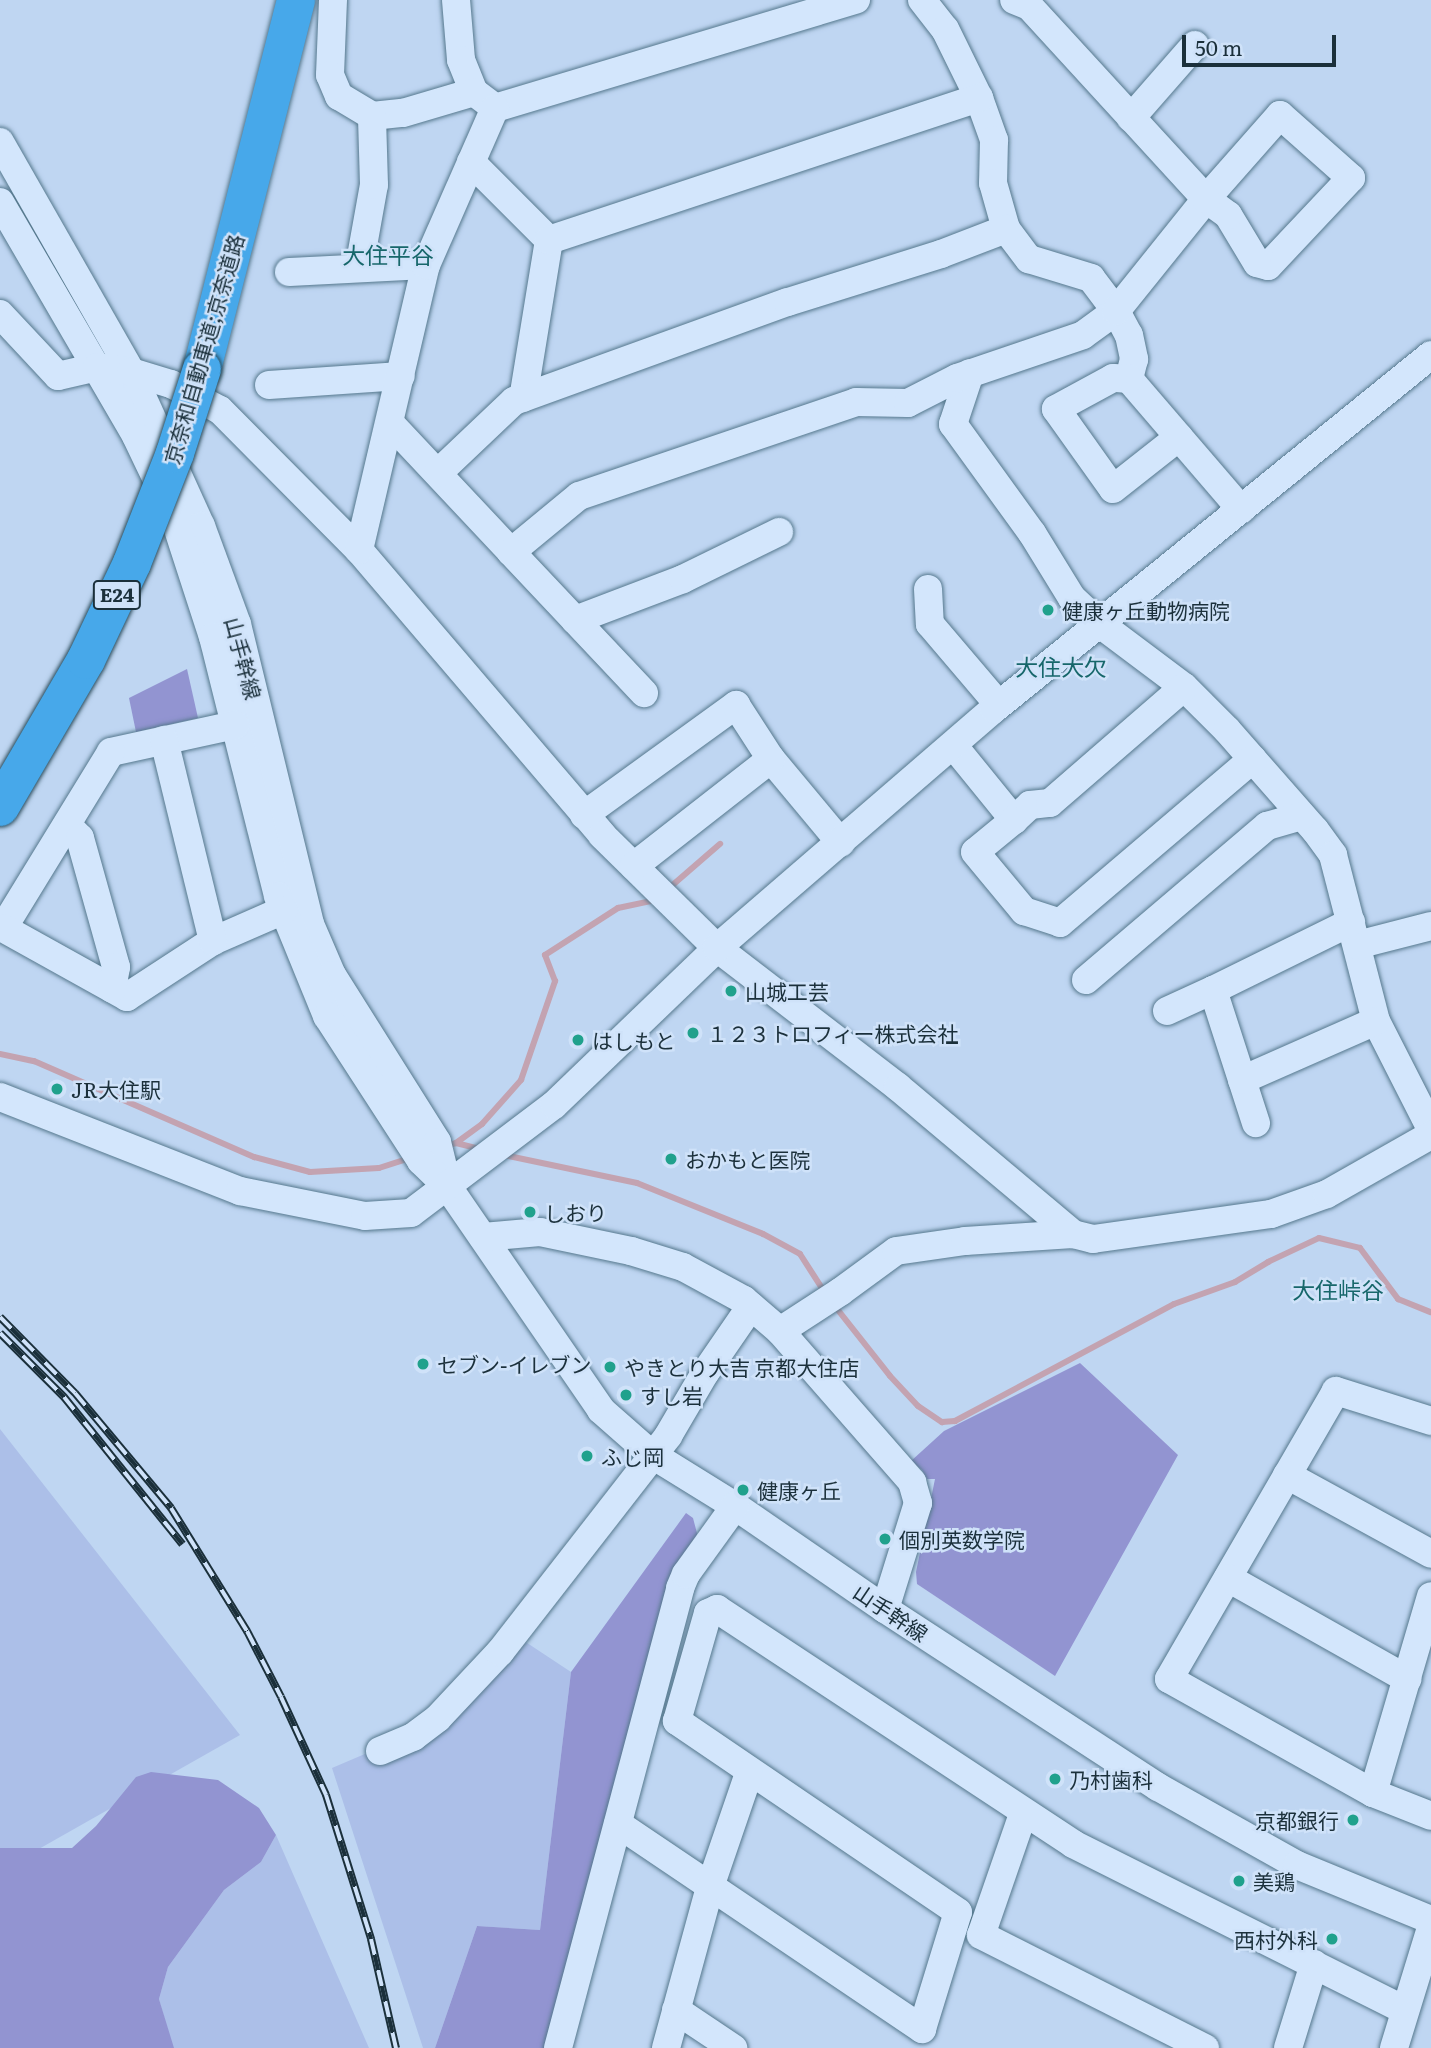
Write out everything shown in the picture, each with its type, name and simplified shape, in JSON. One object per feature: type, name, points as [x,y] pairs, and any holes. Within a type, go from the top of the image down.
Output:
[{"type":"highway","name":"京奈和自動車道;京奈道路","points":[[246,188],[282,0]]},
{"type":"highway","name":"京奈和自動車道;京奈道路","points":[[0,807],[86,660],[132,563],[175,453],[202,369],[296,0]]},
{"type":"street","points":[[333,0],[330,75],[339,96],[372,116],[484,100],[856,0]]},
{"type":"street","points":[[359,550],[426,265],[471,162],[484,100],[461,60],[456,0]]},
{"type":"street","points":[[922,0],[945,29],[979,98],[995,140],[992,183],[1006,229],[1029,259],[1091,278],[1116,311],[1129,335],[1134,359],[1129,379]]},
{"type":"street","points":[[511,552],[579,496],[856,402],[908,403],[970,373],[1083,334],[1116,311],[1206,200],[1280,115],[1351,178],[1268,266],[1257,263],[1228,215],[1206,200],[1029,5],[1014,0]]},
{"type":"street","points":[[1131,118],[1195,45]]},
{"type":"street","points":[[548,240],[979,98]]},
{"type":"street","points":[[359,268],[374,185],[372,116]]},
{"type":"street","name":"山手幹線","points":[[0,142],[131,372],[201,526],[237,624],[310,924],[332,975],[440,1175],[601,1410],[651,1454],[735,1506],[885,1609],[1158,1787],[1297,1865],[1431,1920]]},
{"type":"street","points":[[471,162],[548,240]]},
{"type":"street","name":"山手幹線","points":[[0,202],[136,436],[172,511],[213,637],[284,910],[327,1016],[407,1118]]},
{"type":"street","points":[[438,473],[514,401],[788,302],[941,254],[1006,229]]},
{"type":"street","points":[[523,398],[548,240]]},
{"type":"street","points":[[289,272],[426,265]]},
{"type":"street","points":[[0,314],[58,376],[97,367],[131,372],[170,384],[220,410],[359,550],[584,815],[717,948],[898,1087],[1073,1234]]},
{"type":"street","points":[[0,1097],[240,1191],[365,1216],[411,1213],[440,1175],[482,1161],[554,1105],[717,948],[953,744],[1431,355]]},
{"type":"street","points":[[970,373],[953,424],[1032,533],[1072,598],[1100,624],[1184,687],[1253,759],[1333,855],[1376,1021],[1431,1129]]},
{"type":"street","points":[[269,385],[401,376]]},
{"type":"street","points":[[1179,437],[1113,489],[1056,409],[1112,378],[1129,379],[1179,437],[1241,509]]},
{"type":"street","points":[[390,423],[644,693]]},
{"type":"street","points":[[575,620],[683,579],[779,532]]},
{"type":"street","points":[[928,589],[930,624],[999,705]]},
{"type":"street","points":[[1184,687],[1050,803],[1030,806],[975,852],[1024,911],[1060,923],[1253,759]]},
{"type":"street","points":[[584,815],[736,705],[771,759],[841,843]]},
{"type":"street","points":[[235,725],[111,751],[3,928],[127,997],[213,941],[284,910]]},
{"type":"street","points":[[164,740],[213,941]]},
{"type":"street","points":[[953,744],[1014,820]]},
{"type":"street","points":[[634,866],[771,759]]},
{"type":"street","points":[[1086,980],[1267,826],[1303,816]]},
{"type":"street","points":[[67,825],[80,838],[116,967],[112,989]]},
{"type":"street","points":[[1167,1011],[1354,933],[1431,926]]},
{"type":"street","points":[[1213,990],[1256,1123]]},
{"type":"street","points":[[1242,1080],[1376,1021]]},
{"type":"street","points":[[780,1331],[897,1251],[965,1241],[1073,1234],[1093,1239],[1271,1214],[1326,1194],[1431,1135]]},
{"type":"street","points":[[483,1237],[540,1232],[631,1251],[683,1267],[751,1306],[780,1331],[912,1482],[918,1503],[885,1609]]},
{"type":"street","points":[[380,1751],[413,1737],[438,1718],[500,1652],[651,1454],[668,1436],[705,1373],[751,1306]]},
{"type":"street","points":[[1431,1421],[1336,1391],[1169,1679],[1373,1793],[1431,1816]]},
{"type":"street","points":[[1287,1475],[1431,1554]]},
{"type":"street","points":[[558,2048],[680,1588],[686,1574],[735,1506]]},
{"type":"street","points":[[1228,1578],[1407,1679]]},
{"type":"street","points":[[1373,1793],[1431,1596]]},
{"type":"street","points":[[618,1824],[922,2029],[958,1912],[749,1773],[677,1721],[708,1613],[717,1609],[979,1781],[1023,1814],[1073,1844],[1405,2010]]},
{"type":"street","points":[[666,2048],[710,1887],[749,1773]]},
{"type":"street","points":[[1023,1814],[981,1935],[1205,2048]]},
{"type":"street","points":[[1394,2048],[1431,1928]]},
{"type":"street","points":[[1289,2048],[1314,1964]]},
{"type":"street","points":[[676,2010],[733,2048]]},
{"type":"shaded area","points":[[187,669],[198,718],[136,732],[129,698]]},
{"type":"shaded area","points":[[1080,1363],[1178,1455],[1055,1676],[917,1584],[916,1572],[935,1479],[927,1479],[922,1470],[911,1461],[944,1431]]},
{"type":"shaded area","points":[[0,1429],[240,1735],[0,1871]]},
{"type":"shaded area","points":[[686,1513],[693,1518],[698,1537],[670,1576],[544,2048],[435,2048],[477,1926],[540,1930],[571,1672]]},
{"type":"shaded area","points":[[512,1633],[571,1672],[540,1930],[477,1926],[435,2048],[423,2048],[332,1768],[407,1736]]},
{"type":"shaded area","points":[[151,1772],[218,1780],[259,1808],[276,1835],[261,1862],[224,1890],[168,1967],[159,1999],[174,2048],[0,2048],[0,1848],[72,1848],[96,1826],[136,1777]]},
{"type":"shaded area","points":[[276,1835],[369,2048],[173,2048],[159,1999],[168,1967],[224,1890],[261,1862]]},
{"type":"waterway","points":[[668,889],[720,844]]},
{"type":"waterway","points":[[456,1143],[482,1124],[521,1080],[555,981],[545,955],[618,908],[655,900]]},
{"type":"waterway","points":[[0,1054],[34,1061],[254,1157],[310,1172],[379,1168],[410,1158]]},
{"type":"waterway","points":[[447,1146],[456,1143],[480,1149]]},
{"type":"waterway","points":[[504,1155],[637,1183],[763,1234],[800,1254],[825,1293]]},
{"type":"waterway","points":[[834,1305],[890,1376],[918,1406],[942,1422],[955,1421],[1174,1304],[1235,1282],[1268,1262],[1319,1238],[1360,1248],[1398,1299],[1431,1312]]},
{"type":"railway","points":[[0,1317],[75,1393],[171,1508],[247,1631],[326,1795],[371,1939],[396,2048]]},
{"type":"railway","points":[[0,1333],[64,1397],[182,1544]]},
{"type":"place","name":"健康ヶ丘動物病院","points":[[1048,610]]},
{"type":"place","name":"山城工芸","points":[[731,991]]},
{"type":"place","name":"１２３トロフィー株式会社","points":[[693,1033]]},
{"type":"place","name":"はしもと","points":[[578,1040]]},
{"type":"place","name":"JR大住駅","points":[[57,1089]]},
{"type":"place","name":"おかもと医院","points":[[671,1159]]},
{"type":"place","name":"しおり","points":[[530,1212]]},
{"type":"place","name":"セブン-イレブン","points":[[423,1364]]},
{"type":"place","name":"やきとり大吉 京都大住店","points":[[610,1367]]},
{"type":"place","name":"すし岩","points":[[626,1395]]},
{"type":"place","name":"ふじ岡","points":[[587,1456]]},
{"type":"place","name":"健康ヶ丘","points":[[743,1490]]},
{"type":"place","name":"個別英数学院","points":[[885,1539]]},
{"type":"place","name":"乃村歯科","points":[[1055,1779]]},
{"type":"place","name":"京都銀行","points":[[1353,1820]]},
{"type":"place","name":"美鶏","points":[[1239,1881]]},
{"type":"place","name":"西村外科","points":[[1332,1939]]},
{"type":"district","name":"大住平谷","points":[[388,254]]},
{"type":"district","name":"大住大欠","points":[[1061,666]]},
{"type":"district","name":"大住峠谷","points":[[1338,1289]]}]
